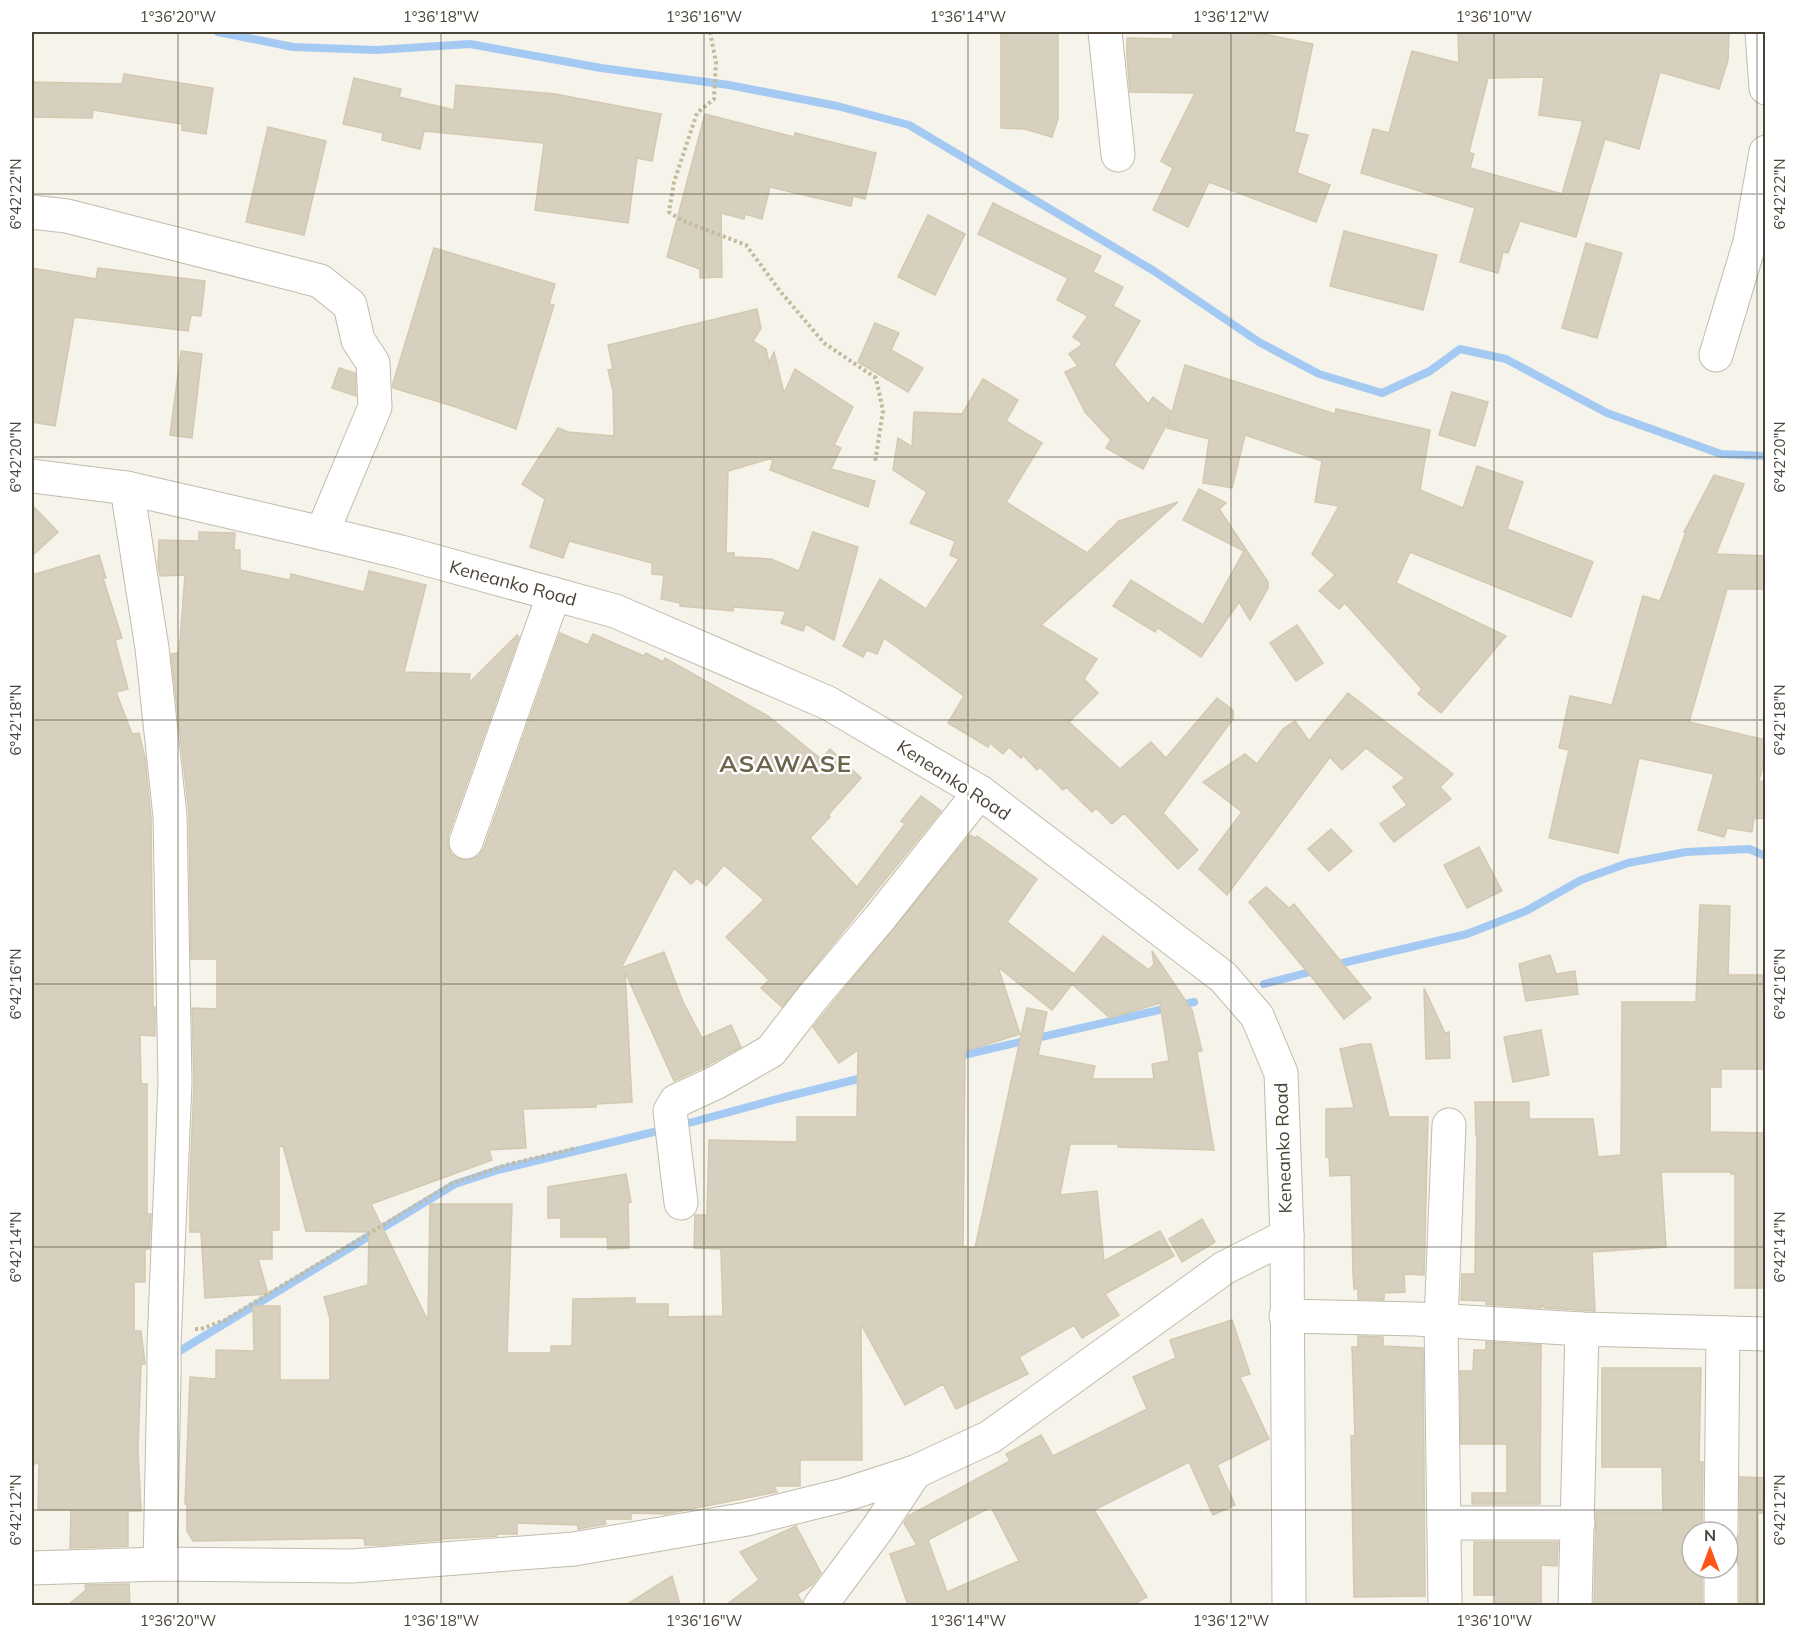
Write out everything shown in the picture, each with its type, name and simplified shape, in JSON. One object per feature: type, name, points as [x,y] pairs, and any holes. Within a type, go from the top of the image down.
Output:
[{"type":"street","points":[[1105,32],[1118,155]]},
{"type":"street","points":[[1762,32],[1766,88]]},
{"type":"street","points":[[1716,355],[1750,242],[1766,152]]},
{"type":"street","points":[[32,212],[67,216],[320,281],[350,305],[358,340],[373,363],[375,407],[322,533]]},
{"type":"street","name":"Keneanko Road","points":[[32,476],[127,488],[322,533],[401,552],[615,611],[828,703],[980,792],[1223,977],[1257,1016],[1281,1073],[1287,1236],[1289,1605]]},
{"type":"street","points":[[127,488],[152,648],[170,816],[175,1082],[164,1335],[160,1564]]},
{"type":"street","points":[[466,842],[554,594]]},
{"type":"street","points":[[681,1203],[671,1124],[676,1101],[717,1082],[771,1051],[980,792]]},
{"type":"street","points":[[1445,1605],[1441,1321],[1449,1125]]},
{"type":"street","points":[[32,1568],[160,1564],[352,1566],[574,1549],[747,1519],[843,1495],[915,1472],[990,1437],[1224,1268],[1287,1236]]},
{"type":"street","points":[[1286,1316],[1441,1321],[1582,1329],[1766,1334]]},
{"type":"street","points":[[1575,1605],[1582,1329]]},
{"type":"street","points":[[1721,1520],[1724,1333]]},
{"type":"street","points":[[820,1605],[878,1528],[915,1472]]},
{"type":"street","points":[[1444,1523],[1578,1523]]},
{"type":"street","points":[[1721,1580],[1721,1605]]},
{"type":"path","points":[[710,32],[716,62],[714,99],[697,113],[674,182],[669,212],[681,220],[746,245],[780,291],[824,343],[876,378],[883,411],[875,462]]},
{"type":"path","points":[[164,1335],[201,1329],[225,1320],[451,1184],[506,1165],[577,1148]]},
{"type":"building","points":[[1001,32],[1058,32],[1058,119],[1052,137],[1025,129],[1001,128]]},
{"type":"building","points":[[1173,32],[1254,32],[1313,44],[1294,132],[1308,135],[1297,173],[1330,185],[1316,222],[1209,182],[1188,227],[1153,210],[1173,168],[1161,161],[1195,93],[1130,92],[1127,38],[1173,39]]},
{"type":"building","points":[[1458,32],[1729,32],[1728,60],[1719,89],[1660,72],[1639,149],[1605,139],[1576,237],[1520,221],[1508,253],[1503,252],[1498,273],[1460,262],[1475,208],[1361,173],[1373,129],[1389,133],[1412,51],[1459,63]],"holes":[[[1544,77],[1539,115],[1583,121],[1562,194],[1470,168],[1474,154],[1469,152],[1488,78]]]},
{"type":"building","points":[[124,74],[213,88],[206,134],[182,130],[182,124],[93,110],[92,118],[32,117],[32,82],[122,84]]},
{"type":"building","points":[[354,78],[401,89],[399,97],[454,110],[456,85],[555,94],[661,114],[652,161],[637,158],[628,223],[535,210],[544,143],[424,131],[420,149],[382,140],[383,133],[343,124]]},
{"type":"building","points":[[705,114],[794,137],[795,133],[876,153],[865,199],[853,196],[851,206],[770,187],[762,219],[745,214],[744,219],[721,213],[722,277],[700,278],[700,269],[667,257]]},
{"type":"building","points":[[268,127],[326,141],[304,235],[246,222]]},
{"type":"building","points":[[993,203],[1101,256],[1093,272],[1123,287],[1113,306],[1140,321],[1114,365],[1148,404],[1153,397],[1172,412],[1185,365],[1335,414],[1336,409],[1430,430],[1420,490],[1463,508],[1477,466],[1523,482],[1507,529],[1593,562],[1571,617],[1410,552],[1396,583],[1506,636],[1441,713],[1418,694],[1422,689],[1345,603],[1339,609],[1319,591],[1335,575],[1312,554],[1339,506],[1315,502],[1322,461],[1245,435],[1232,488],[1203,483],[1209,439],[1167,428],[1170,418],[1143,469],[1106,448],[1111,440],[1085,412],[1065,372],[1078,366],[1069,354],[1083,344],[1073,337],[1088,316],[1057,300],[1068,278],[978,234]]},
{"type":"building","points":[[928,215],[965,234],[935,295],[898,277]]},
{"type":"building","points":[[1344,231],[1437,255],[1423,310],[1330,286]]},
{"type":"building","points":[[1586,243],[1622,253],[1597,338],[1562,328]]},
{"type":"building","points":[[434,248],[555,284],[549,304],[554,305],[516,429],[456,407],[393,388]]},
{"type":"building","points":[[32,268],[96,279],[98,268],[205,281],[201,316],[191,315],[188,331],[74,317],[55,426],[32,422]]},
{"type":"building","points":[[757,309],[761,328],[753,341],[766,349],[769,363],[774,352],[784,393],[795,369],[853,407],[834,445],[841,448],[831,469],[875,481],[868,507],[770,470],[773,460],[769,459],[728,471],[726,553],[734,553],[734,557],[771,559],[799,571],[813,532],[858,547],[834,640],[806,624],[803,631],[781,623],[786,611],[733,607],[733,611],[680,606],[680,603],[661,599],[664,575],[652,574],[652,563],[569,541],[563,558],[530,547],[545,499],[522,484],[558,428],[568,432],[614,436],[613,390],[608,370],[613,369],[608,345]]},
{"type":"building","points":[[875,323],[899,333],[891,350],[923,368],[908,392],[858,362]]},
{"type":"building","points":[[181,351],[202,354],[192,438],[170,435]]},
{"type":"building","points":[[339,368],[355,373],[356,396],[332,388]]},
{"type":"building","points":[[983,379],[1018,400],[1006,421],[1042,443],[1006,502],[1087,553],[1119,521],[1178,502],[1041,625],[1097,659],[1084,679],[1098,693],[1069,722],[1120,769],[1151,742],[1166,758],[1217,698],[1233,710],[1233,719],[1163,813],[1198,850],[1178,869],[1124,813],[1112,824],[1096,808],[1092,812],[1066,787],[1063,790],[1040,767],[1037,770],[1023,755],[1021,758],[1009,747],[1003,754],[990,743],[988,747],[948,723],[964,696],[884,638],[877,654],[867,650],[863,657],[843,646],[880,579],[926,609],[959,559],[950,555],[955,541],[910,523],[927,492],[893,470],[898,438],[912,447],[914,412],[962,414]]},
{"type":"building","points":[[1452,392],[1488,402],[1475,446],[1439,435]]},
{"type":"building","points":[[1714,475],[1744,484],[1716,554],[1766,556],[1766,589],[1727,589],[1689,722],[1766,740],[1766,755],[1759,781],[1766,782],[1766,819],[1754,818],[1752,832],[1727,828],[1724,837],[1698,830],[1714,774],[1639,758],[1618,853],[1549,838],[1569,750],[1559,748],[1570,696],[1612,705],[1643,596],[1660,601],[1686,532],[1684,532]]},
{"type":"building","points":[[1199,489],[1226,503],[1219,509],[1268,582],[1268,588],[1250,620],[1239,602],[1201,657],[1158,628],[1155,632],[1113,606],[1131,580],[1203,625],[1244,551],[1183,520]]},
{"type":"building","points":[[32,505],[58,532],[32,556]]},
{"type":"building","points":[[199,532],[235,533],[234,550],[240,550],[240,570],[290,580],[291,574],[364,592],[369,571],[426,585],[404,672],[470,674],[469,683],[517,635],[519,637],[448,836],[451,854],[459,859],[470,860],[479,856],[484,848],[560,633],[588,645],[593,634],[644,656],[646,653],[663,662],[665,658],[768,716],[821,759],[830,749],[861,778],[810,838],[857,887],[905,824],[901,821],[921,796],[941,811],[782,1007],[761,988],[769,980],[726,937],[764,900],[724,865],[706,886],[697,878],[691,884],[674,868],[621,968],[664,952],[683,1002],[702,1038],[731,1025],[741,1047],[674,1081],[625,972],[632,1102],[596,1104],[596,1107],[523,1109],[526,1148],[489,1150],[492,1160],[371,1204],[428,1321],[430,1204],[512,1204],[507,1353],[551,1353],[551,1346],[572,1346],[573,1299],[635,1298],[635,1304],[668,1304],[668,1317],[723,1316],[721,1249],[694,1248],[695,1215],[707,1215],[709,1140],[797,1142],[797,1117],[857,1117],[858,1050],[839,1063],[813,1027],[970,835],[975,838],[977,836],[1037,879],[1007,922],[1074,974],[1103,936],[1149,970],[1154,964],[1152,951],[1192,1010],[1202,1051],[1197,1052],[1214,1150],[1118,1147],[1118,1144],[1070,1144],[1060,1195],[1097,1191],[1104,1261],[1160,1231],[1174,1256],[1105,1294],[1119,1315],[1082,1338],[1074,1325],[1019,1357],[1028,1374],[956,1409],[943,1384],[905,1405],[861,1324],[862,1460],[800,1460],[800,1486],[774,1486],[777,1492],[666,1514],[631,1513],[631,1519],[604,1519],[606,1524],[578,1529],[578,1525],[517,1523],[517,1534],[383,1545],[365,1545],[364,1538],[193,1541],[187,1531],[187,1504],[185,1504],[190,1377],[216,1379],[216,1350],[254,1351],[253,1306],[280,1306],[280,1380],[330,1380],[330,1319],[324,1297],[368,1285],[369,1232],[306,1231],[283,1146],[279,1147],[279,1230],[272,1230],[272,1259],[258,1259],[268,1294],[205,1298],[201,1232],[190,1232],[194,1083],[192,1008],[217,1009],[217,959],[191,959],[189,814],[171,654],[179,653],[185,575],[160,576],[158,564],[159,540],[199,541]],"holes":[[[998,967],[1052,1010],[1072,984],[1110,1018],[1160,1003],[1169,1061],[1152,1064],[1154,1079],[1092,1079],[1095,1066],[1038,1055],[1047,1012],[1027,1008],[975,1248],[963,1246],[965,1051],[1020,1034]]]},
{"type":"building","points":[[99,555],[106,578],[103,578],[122,638],[115,640],[128,689],[116,692],[132,734],[139,733],[145,758],[151,817],[155,1036],[140,1035],[141,1084],[147,1084],[147,1214],[151,1214],[149,1249],[145,1249],[145,1282],[134,1282],[134,1331],[141,1331],[145,1364],[141,1364],[138,1449],[141,1511],[128,1511],[128,1546],[70,1548],[71,1510],[38,1510],[39,1462],[32,1465],[32,575]]},
{"type":"building","points":[[1297,625],[1323,663],[1296,681],[1270,643]]},
{"type":"building","points":[[1348,693],[1453,774],[1440,787],[1451,799],[1394,842],[1380,824],[1407,805],[1393,787],[1405,778],[1366,748],[1342,770],[1330,757],[1227,895],[1199,869],[1242,812],[1203,782],[1245,754],[1257,764],[1283,729],[1295,721],[1309,741]]},
{"type":"building","points":[[1331,829],[1352,851],[1329,871],[1308,849]]},
{"type":"building","points":[[1479,847],[1502,891],[1467,908],[1444,865]]},
{"type":"building","points":[[1266,887],[1289,908],[1294,904],[1371,998],[1344,1019],[1249,902]]},
{"type":"building","points":[[1700,905],[1730,906],[1728,975],[1766,975],[1766,1069],[1721,1069],[1721,1087],[1710,1087],[1710,1132],[1766,1133],[1766,1288],[1735,1288],[1735,1174],[1731,1172],[1661,1172],[1666,1247],[1592,1252],[1595,1311],[1545,1308],[1541,1305],[1541,1308],[1486,1304],[1486,1301],[1461,1300],[1462,1274],[1475,1274],[1477,1135],[1475,1102],[1529,1102],[1529,1119],[1593,1119],[1598,1157],[1621,1155],[1622,1002],[1696,1002]]},
{"type":"building","points":[[1550,955],[1556,974],[1575,971],[1578,994],[1526,1001],[1519,964]]},
{"type":"building","points":[[1424,988],[1445,1033],[1449,1032],[1450,1058],[1426,1059]]},
{"type":"building","points":[[1541,1030],[1549,1075],[1513,1082],[1504,1037]]},
{"type":"building","points":[[1371,1044],[1389,1117],[1428,1117],[1424,1275],[1404,1274],[1405,1292],[1384,1293],[1384,1300],[1358,1299],[1358,1289],[1354,1289],[1353,1273],[1351,1175],[1330,1176],[1329,1157],[1326,1157],[1326,1109],[1354,1108],[1340,1049]]},
{"type":"building","points":[[626,1174],[631,1202],[628,1203],[629,1248],[608,1249],[607,1237],[561,1237],[561,1218],[548,1218],[548,1187]]},
{"type":"building","points":[[1202,1219],[1215,1242],[1182,1262],[1169,1239]]},
{"type":"building","points":[[1232,1320],[1250,1374],[1240,1377],[1269,1439],[1217,1465],[1235,1505],[1213,1515],[1189,1462],[1094,1510],[1147,1597],[1132,1605],[908,1605],[890,1554],[917,1545],[904,1523],[908,1516],[1010,1461],[1006,1454],[1041,1435],[1053,1456],[1147,1409],[1133,1377],[1176,1358],[1170,1340]],"holes":[[[991,1507],[1019,1561],[947,1592],[928,1540],[926,1541]]]},
{"type":"building","points":[[1358,1336],[1383,1337],[1383,1346],[1423,1348],[1425,1596],[1354,1597],[1351,1436],[1355,1436],[1352,1347],[1358,1347]]},
{"type":"building","points":[[1486,1342],[1541,1345],[1540,1504],[1472,1504],[1472,1493],[1507,1493],[1507,1444],[1461,1444],[1460,1371],[1473,1371],[1474,1350],[1486,1350]]},
{"type":"building","points":[[1602,1368],[1701,1368],[1699,1462],[1703,1462],[1702,1520],[1680,1520],[1680,1580],[1702,1580],[1702,1605],[1594,1605],[1596,1512],[1663,1512],[1662,1467],[1602,1467]]},
{"type":"building","points":[[1740,1477],[1764,1478],[1763,1513],[1758,1513],[1758,1605],[1740,1605]]},
{"type":"building","points":[[796,1526],[821,1573],[812,1585],[797,1594],[802,1605],[726,1605],[759,1580],[740,1552]]},
{"type":"building","points":[[1474,1542],[1558,1542],[1557,1566],[1541,1565],[1541,1604],[1496,1604],[1496,1595],[1474,1595]]},
{"type":"building","points":[[672,1576],[680,1605],[626,1605]]},
{"type":"building","points":[[129,1584],[130,1605],[68,1605],[86,1590],[85,1585]]},
{"type":"waterway","points":[[218,32],[293,47],[376,50],[470,44],[601,68],[729,85],[837,106],[909,125],[1154,271],[1259,342],[1319,374],[1382,393],[1430,371],[1460,349],[1506,359],[1607,413],[1721,454],[1766,456]]},
{"type":"waterway","points":[[1334,965],[1467,934],[1526,911],[1581,880],[1628,863],[1686,852],[1749,849],[1766,856]]},
{"type":"waterway","points":[[1264,984],[1318,970]]},
{"type":"waterway","points":[[955,1057],[1194,1002]]},
{"type":"waterway","points":[[678,1126],[866,1077]]},
{"type":"waterway","points":[[173,1355],[455,1184],[498,1170],[666,1129]]},
{"type":"district","name":"ASAWASE","points":[[786,763]]}]
